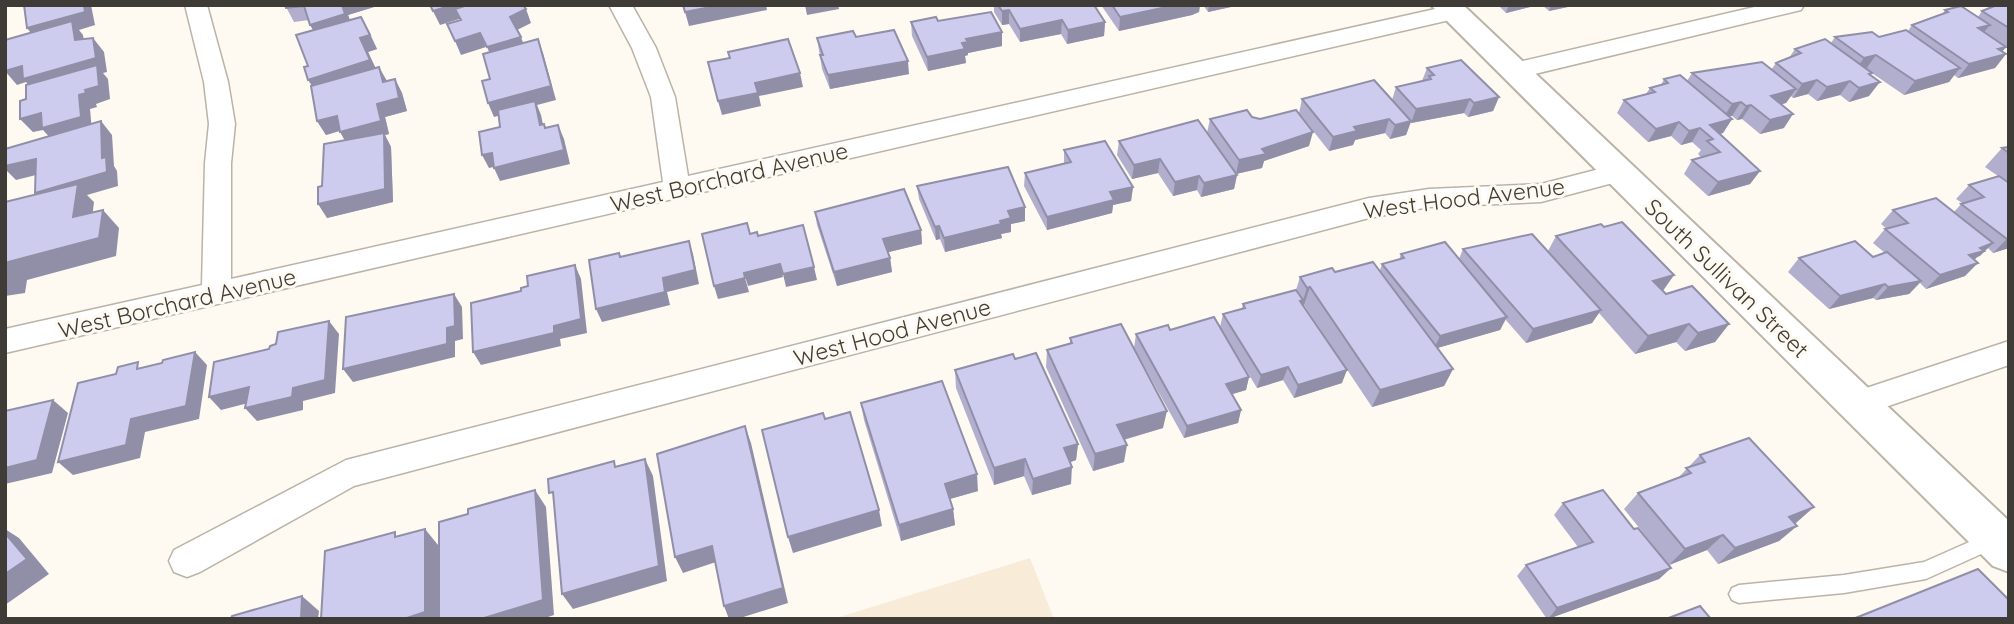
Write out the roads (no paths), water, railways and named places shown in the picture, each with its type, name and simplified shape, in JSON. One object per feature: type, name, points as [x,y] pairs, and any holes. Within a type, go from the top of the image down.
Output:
[{"type":"street","points":[[196,5],[216,82],[222,124],[218,163],[216,293]]},
{"type":"street","points":[[620,5],[644,48],[663,97],[677,189]]},
{"type":"street","points":[[1514,71],[1793,5]]},
{"type":"street","name":"West Borchard Avenue","points":[[5,341],[677,189],[1450,9]]},
{"type":"street","name":"South Sullivan Street","points":[[1450,9],[2002,545]]},
{"type":"street","name":"West Hood Avenue","points":[[187,561],[346,474],[1369,208],[1429,198],[1541,193],[1619,173]]},
{"type":"street","points":[[1856,404],[2009,353]]},
{"type":"lane","points":[[1739,594],[1844,584],[1926,570],[2002,545]]}]
